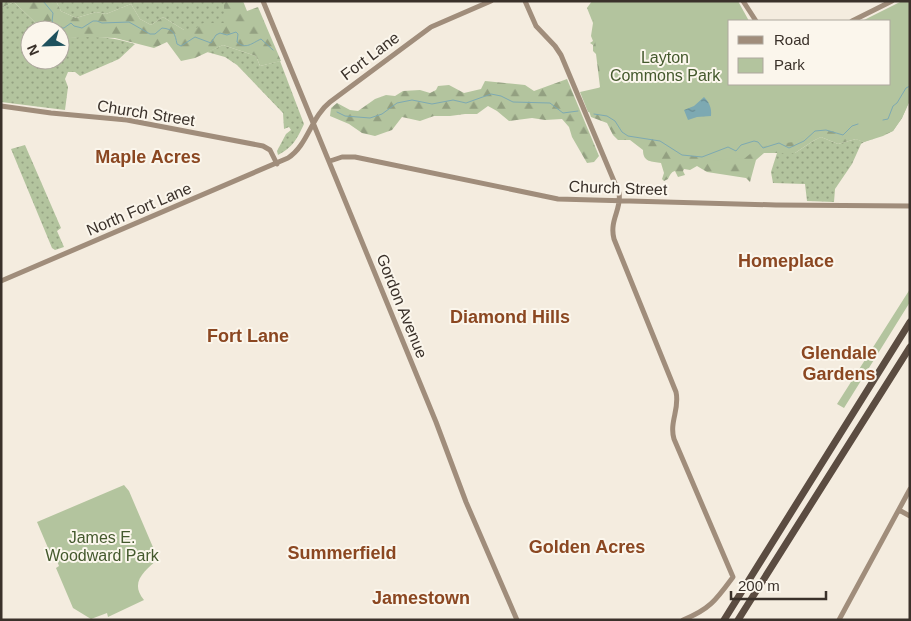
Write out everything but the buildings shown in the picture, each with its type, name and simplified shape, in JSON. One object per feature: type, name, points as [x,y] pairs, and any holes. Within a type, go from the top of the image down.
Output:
[{"type":"highway","points":[[724,620],[910,322]]},
{"type":"highway","points":[[738,620],[910,347]]},
{"type":"highway","points":[[720,620],[742,591]]},
{"type":"street","name":"Gordon Avenue","points":[[263,1],[450,455],[466,502],[517,620]]},
{"type":"street","name":"Fort Lane","points":[[287,159],[298,148],[328,104],[428,28],[491,1]]},
{"type":"street","points":[[525,1],[537,27],[560,54],[619,191],[620,197],[613,222],[613,235],[677,395],[678,406],[672,427],[675,441],[733,578],[707,609],[683,620]]},
{"type":"street","points":[[743,1],[755,20]]},
{"type":"street","points":[[854,20],[892,1]]},
{"type":"street","name":"Church Street","points":[[1,106],[127,120],[263,146],[270,150],[277,164]]},
{"type":"street","name":"Church Street","points":[[330,161],[342,157],[355,157],[552,198],[619,202],[910,206]]},
{"type":"street","name":"North Fort Lane","points":[[1,281],[287,159]]},
{"type":"street","points":[[839,620],[910,489]]},
{"type":"street","points":[[899,510],[910,516]]},
{"type":"green space","points":[[1,1],[56,1],[61,11],[76,18],[96,12],[106,14],[131,4],[140,19],[151,25],[163,17],[184,30],[194,30],[203,23],[224,23],[224,1],[243,1],[247,11],[258,7],[281,61],[260,66],[256,56],[223,45],[195,58],[181,61],[167,42],[154,48],[115,38],[70,38],[70,20],[33,20],[14,2],[1,8]]},
{"type":"green space","points":[[56,1],[224,1],[224,23],[203,24],[195,30],[184,30],[163,17],[151,25],[140,19],[131,4],[106,14],[96,12],[76,18],[61,11]]},
{"type":"green space","points":[[592,1],[596,2],[612,74],[910,100],[902,118],[893,131],[864,142],[856,139],[838,144],[821,137],[795,153],[764,153],[756,160],[750,182],[746,178],[707,172],[697,166],[690,170],[684,169],[685,175],[678,177],[674,171],[664,181],[662,179],[664,173],[661,163],[646,159],[643,150],[630,140],[618,140],[607,123],[591,117],[587,105],[600,87],[596,54],[593,51],[593,45],[590,43],[593,41],[591,36],[593,23],[587,8]]},
{"type":"green space","name":"Layton Commons Park","points":[[592,1],[738,1],[748,20],[728,20],[728,85],[891,85],[891,20],[864,20],[902,1],[910,1],[910,100],[902,118],[893,131],[864,142],[841,133],[820,132],[793,142],[759,147],[745,158],[714,161],[702,157],[683,155],[661,141],[629,135],[623,131],[617,121],[607,115],[588,112],[580,92],[602,87],[595,41]]},
{"type":"green space","points":[[14,2],[33,20],[20,20],[20,70],[70,70],[70,37],[104,37],[135,44],[119,59],[80,76],[75,72],[68,72],[65,79],[68,87],[65,110],[1,102],[1,8]]},
{"type":"green space","points":[[223,45],[256,56],[260,66],[280,61],[304,124],[294,142],[278,155],[277,151],[286,134],[291,130],[289,127],[284,129],[283,113],[237,65],[225,57],[207,52]]},
{"type":"green space","points":[[567,79],[599,156],[594,162],[587,163],[572,137],[569,127],[562,119],[545,120],[532,118],[509,121],[488,106],[477,114],[434,116],[420,121],[402,117],[392,130],[375,136],[362,133],[349,124],[330,116],[331,108],[337,103],[350,110],[358,111],[375,99],[386,95],[395,96],[403,91],[420,90],[430,93],[436,90],[438,86],[449,85],[464,93],[481,89],[485,81],[525,85],[534,91]]},
{"type":"green space","points":[[821,137],[838,144],[856,139],[864,142],[861,144],[852,164],[835,189],[834,202],[807,201],[805,184],[773,183],[771,172],[777,153],[795,153]]},
{"type":"green space","points":[[25,145],[61,228],[57,231],[64,247],[55,250],[52,248],[11,149]]},
{"type":"green space","points":[[910,289],[910,302],[844,408],[837,404]]},
{"type":"green space","name":"James E. Woodward Park","points":[[124,485],[129,491],[158,559],[144,572],[138,582],[140,594],[144,600],[108,617],[107,613],[91,619],[73,608],[56,568],[59,566],[57,561],[54,562],[37,522]]},
{"type":"water","points":[[704,97],[710,105],[711,116],[688,120],[684,110],[694,106]]},
{"type":"waterway","points":[[43,1],[53,13],[52,21],[59,28],[64,28],[71,23],[82,28],[93,21],[102,23],[129,22],[150,34],[155,34],[162,28],[169,30],[175,35],[177,44],[181,46],[195,37],[211,43],[216,35],[220,33],[227,35],[236,32],[238,34],[237,42],[240,44],[246,46],[261,39],[273,50]]},
{"type":"waterway","points":[[883,120],[888,119],[893,106],[906,88],[910,86]]},
{"type":"waterway","points":[[337,112],[345,116],[370,118],[382,114],[397,103],[412,100],[432,104],[453,100],[466,103],[491,94],[501,96],[513,102],[550,103],[563,113],[578,111]]},
{"type":"waterway","points":[[594,114],[607,116],[615,121],[622,132],[628,136],[660,141],[682,155],[702,157],[728,147],[736,151],[741,145],[754,141],[758,142],[763,148],[779,143],[789,148],[804,141],[815,131],[826,130],[843,135],[852,126],[858,124]]},
{"type":"district","name":"Maple Acres","points":[[148,157]]},
{"type":"district","name":"Homeplace","points":[[786,261]]},
{"type":"district","name":"Diamond Hills","points":[[510,317]]},
{"type":"district","name":"Fort Lane","points":[[248,336]]},
{"type":"district","name":"Glendale Gardens","points":[[839,363]]},
{"type":"district","name":"Golden Acres","points":[[587,547]]},
{"type":"district","name":"Summerfield","points":[[342,553]]},
{"type":"district","name":"Jamestown","points":[[421,598]]}]
